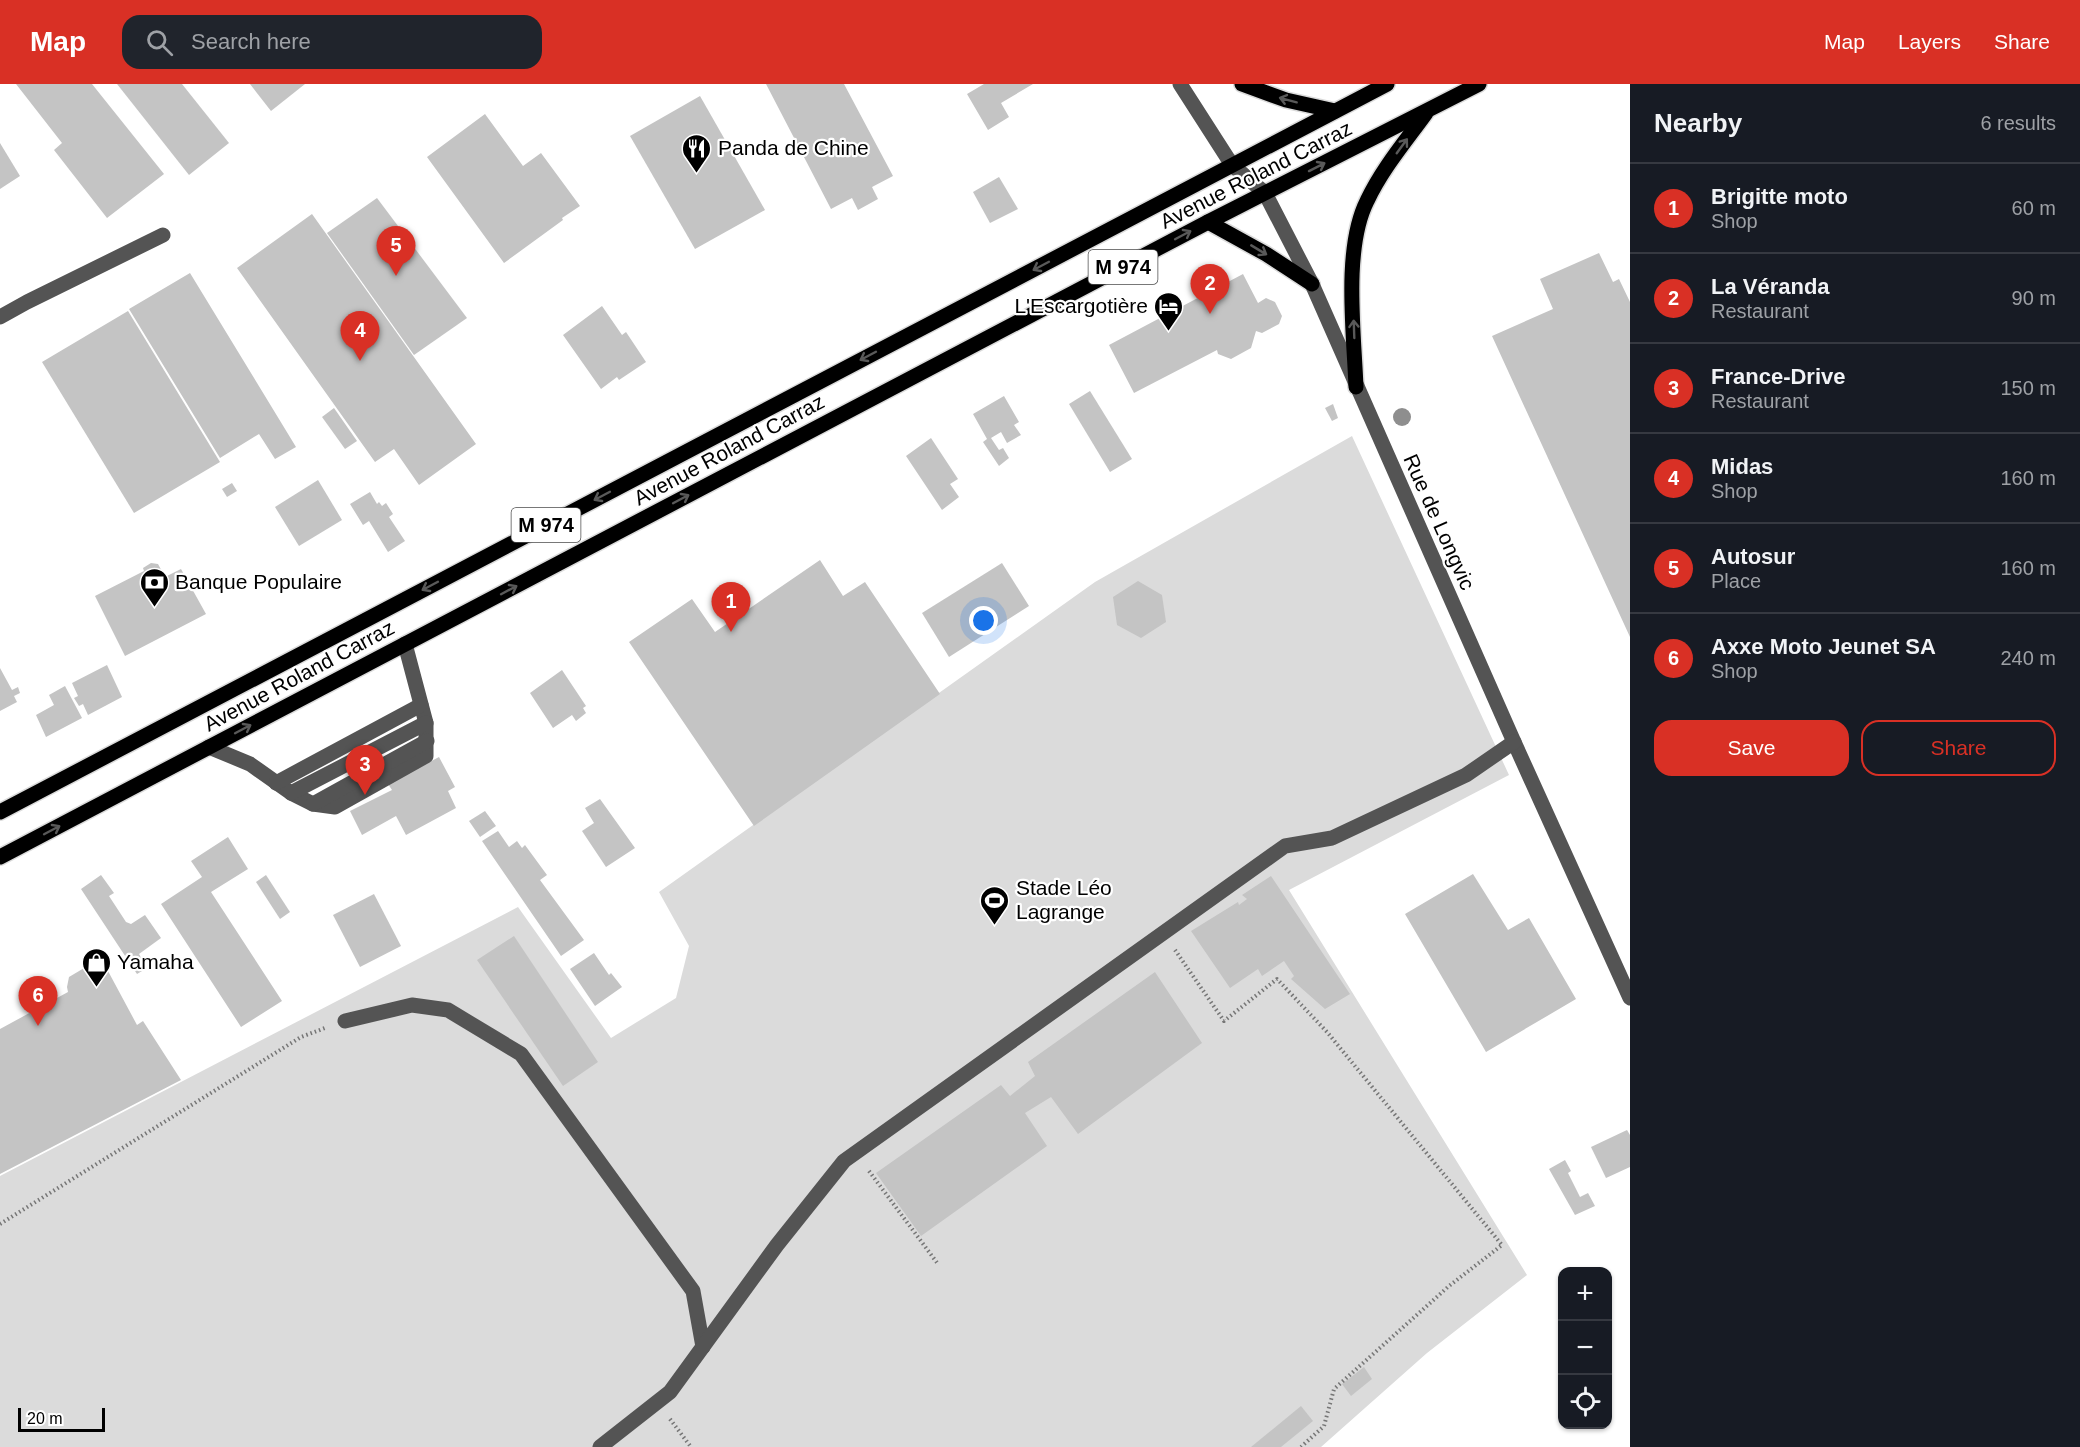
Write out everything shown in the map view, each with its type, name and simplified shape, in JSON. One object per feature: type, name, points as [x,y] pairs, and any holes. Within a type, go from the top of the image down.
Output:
[{"type":"main road","points":[[1242,84],[1286,100],[1335,111]]},
{"type":"main road","name":"Avenue Roland Carraz","points":[[0,812],[1387,84]]},
{"type":"main road","name":"Avenue Roland Carraz","points":[[0,857],[1208,222],[1479,84]]},
{"type":"main road","points":[[1356,387],[1353,269],[1356,230],[1365,203],[1378,179],[1427,111]]},
{"type":"main road","points":[[1208,222],[1246,242],[1312,284]]},
{"type":"street","name":"Rue de Longvic","points":[[1179,84],[1232,165],[1265,193],[1312,284],[1514,742],[1630,998]]},
{"type":"street","points":[[0,317],[163,235]]},
{"type":"street","points":[[208,747],[250,764],[291,793],[313,804],[335,807],[426,756],[426,723],[405,644]]},
{"type":"street","points":[[276,783],[421,705]]},
{"type":"street","points":[[291,793],[426,723]]},
{"type":"street","points":[[600,1447],[670,1392],[777,1245],[844,1161],[1284,846],[1332,838],[1466,775],[1514,742]]},
{"type":"street","points":[[345,1021],[412,1005],[448,1010],[521,1054],[693,1291],[703,1347]]},
{"type":"path","points":[[1162,932],[1224,1021],[1277,979],[1327,1032],[1502,1245],[1449,1286],[1334,1389],[1324,1426],[1301,1447]]},
{"type":"path","points":[[0,1224],[302,1037],[345,1021]]},
{"type":"path","points":[[856,1153],[938,1264]]},
{"type":"path","points":[[657,1402],[691,1447]]},
{"type":"shaded area","name":"Stade Léo Lagrange","points":[[1352,436],[1509,775],[1289,890],[1527,1275],[1427,1353],[1321,1447],[0,1447],[0,1176],[518,907],[611,1038],[676,998],[689,946],[659,892],[1095,582]]},
{"type":"building","points":[[16,84],[92,84],[164,174],[107,218],[54,150],[62,143]]},
{"type":"building","points":[[117,84],[182,84],[229,143],[189,175]]},
{"type":"building","points":[[250,84],[305,84],[271,111]]},
{"type":"building","points":[[766,84],[844,84],[893,176],[872,187],[878,199],[858,210],[852,198],[831,209]]},
{"type":"building","points":[[984,84],[1033,84],[1001,103],[1009,117],[988,130],[967,94]]},
{"type":"building","name":"Panda de Chine","points":[[700,96],[765,210],[695,249],[630,136]]},
{"type":"building","points":[[485,114],[523,166],[541,153],[580,206],[504,263],[427,157]]},
{"type":"building","points":[[0,143],[20,176],[0,189]]},
{"type":"building","points":[[999,177],[1018,209],[990,223],[973,192]]},
{"type":"building","points":[[377,198],[467,318],[414,355],[327,233]]},
{"type":"building","points":[[312,214],[476,444],[419,485],[394,449],[375,462],[237,268]]},
{"type":"building","points":[[1599,253],[1613,282],[1619,279],[1630,302],[1630,637],[1492,336],[1553,309],[1540,279]]},
{"type":"building","points":[[190,273],[296,447],[275,459],[259,434],[220,458],[129,309]]},
{"type":"building","points":[[1243,274],[1258,303],[1266,298],[1275,302],[1282,316],[1279,324],[1262,333],[1256,331],[1251,348],[1231,359],[1218,354],[1217,350],[1134,393],[1109,345]]},
{"type":"building","points":[[602,306],[622,335],[626,332],[646,362],[619,380],[617,377],[601,389],[563,335]]},
{"type":"building","points":[[128,311],[220,462],[134,513],[42,362]]},
{"type":"building","points":[[1090,391],[1132,459],[1110,472],[1069,404]]},
{"type":"building","points":[[1004,396],[1019,422],[1014,425],[1021,435],[1007,443],[1001,432],[991,438],[999,450],[1003,448],[1009,458],[999,466],[983,442],[987,439],[973,414]]},
{"type":"building","points":[[1333,404],[1338,418],[1332,421],[1325,408]]},
{"type":"building","points":[[334,408],[357,441],[345,449],[322,417]]},
{"type":"building","points":[[931,438],[958,479],[950,484],[959,497],[942,510],[906,456]]},
{"type":"building","points":[[318,480],[342,520],[299,546],[275,507]]},
{"type":"building","points":[[232,483],[237,491],[227,497],[222,489]]},
{"type":"building","points":[[370,492],[377,504],[379,502],[382,506],[386,503],[393,514],[389,517],[405,541],[388,552],[369,521],[363,525],[350,504]]},
{"type":"building","points":[[820,560],[843,596],[865,582],[940,694],[754,826],[629,642],[692,599],[715,632]]},
{"type":"building","points":[[151,563],[158,564],[165,577],[181,569],[206,614],[125,656],[95,596],[144,571],[143,568]]},
{"type":"building","points":[[1002,563],[1029,606],[949,657],[922,613]]},
{"type":"building","points":[[1138,581],[1162,595],[1166,622],[1141,638],[1117,625],[1113,597]]},
{"type":"building","points":[[107,665],[122,697],[88,715],[83,704],[79,706],[74,698],[78,696],[72,683]]},
{"type":"building","points":[[0,668],[12,690],[18,687],[20,693],[14,696],[17,702],[0,711]]},
{"type":"building","points":[[562,670],[586,706],[583,708],[586,713],[576,721],[572,715],[553,728],[530,693]]},
{"type":"building","points":[[65,686],[82,718],[46,737],[36,715],[54,705],[49,695]]},
{"type":"building","points":[[439,757],[455,787],[448,791],[456,808],[406,835],[396,816],[362,835],[350,811],[392,790],[388,784]]},
{"type":"building","points":[[600,799],[635,848],[606,867],[582,831],[594,823],[585,808]]},
{"type":"building","points":[[485,811],[496,826],[480,837],[469,821]]},
{"type":"building","points":[[498,831],[509,847],[517,841],[522,848],[525,845],[547,875],[540,880],[584,940],[561,956],[482,841]]},
{"type":"building","points":[[228,837],[248,869],[211,892],[282,1001],[241,1027],[161,904],[202,877],[191,861]]},
{"type":"building","points":[[1473,874],[1508,930],[1529,918],[1576,999],[1486,1052],[1405,914]]},
{"type":"building","points":[[101,875],[114,893],[109,896],[126,922],[131,924],[145,915],[161,938],[139,954],[147,968],[137,974],[81,889]]},
{"type":"building","points":[[266,875],[290,912],[280,919],[256,882]]},
{"type":"building","points":[[1271,876],[1350,994],[1325,1009],[1291,979],[1294,976],[1284,961],[1262,976],[1258,969],[1230,988],[1191,931],[1238,902],[1239,905],[1247,899],[1242,895]]},
{"type":"building","points":[[374,894],[401,946],[360,967],[333,915]]},
{"type":"building","points":[[514,936],[598,1062],[563,1086],[477,960]]},
{"type":"building","points":[[594,953],[609,975],[611,973],[622,987],[595,1006],[570,969]]},
{"type":"building","points":[[101,958],[137,1025],[143,1021],[181,1080],[0,1174],[0,1029],[68,992],[69,977]]},
{"type":"building","points":[[1155,972],[1202,1043],[1078,1134],[1051,1097],[1025,1113],[1047,1146],[921,1236],[876,1173],[1001,1085],[1010,1096],[1035,1076],[1028,1062]]},
{"type":"building","points":[[1627,1130],[1630,1135],[1630,1167],[1606,1178],[1591,1147]]},
{"type":"building","points":[[1565,1160],[1571,1171],[1568,1173],[1580,1197],[1588,1193],[1595,1206],[1575,1215],[1549,1169]]},
{"type":"building","points":[[1364,1367],[1372,1379],[1351,1396],[1342,1384]]},
{"type":"building","points":[[1301,1406],[1313,1421],[1281,1447],[1251,1447]]},
{"type":"place","name":"Panda de Chine","points":[[697,174]]},
{"type":"place","name":"Autosur","points":[[396,276]]},
{"type":"place","name":"La Véranda","points":[[1210,314]]},
{"type":"place","name":"L'Escargotière","points":[[1169,332]]},
{"type":"place","name":"Midas","points":[[360,361]]},
{"type":"place","name":"Banque Populaire","points":[[154,608]]},
{"type":"place","name":"Brigitte moto","points":[[731,632]]},
{"type":"place","name":"France-Drive","points":[[365,795]]},
{"type":"place","name":"Stade Léo Lagrange","points":[[995,926]]},
{"type":"place","name":"Yamaha","points":[[96,988]]},
{"type":"place","name":"Axxe Moto Jeunet SA","points":[[38,1026]]}]
